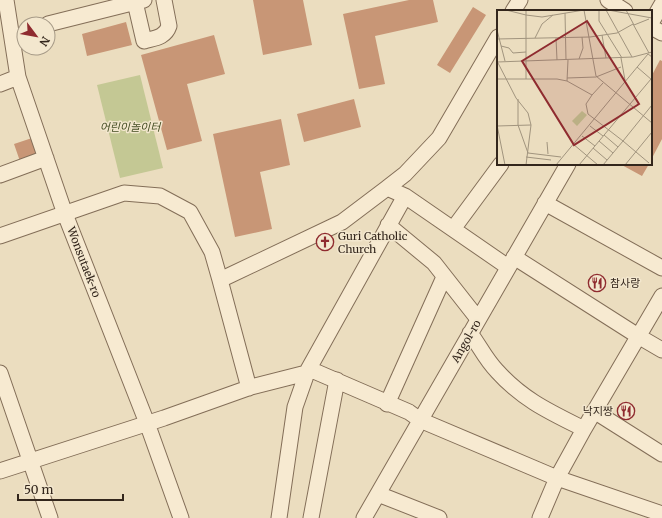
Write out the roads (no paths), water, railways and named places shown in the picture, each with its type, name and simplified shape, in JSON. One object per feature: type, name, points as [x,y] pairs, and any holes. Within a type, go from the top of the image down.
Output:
[{"type":"street","name":"Wonsutaek-ro","points":[[6,0],[16,27]]},
{"type":"street","points":[[56,22],[140,1],[144,41],[163,36],[168,29],[169,26],[164,0]]},
{"type":"street","points":[[514,10],[520,0]]},
{"type":"street","points":[[608,0],[623,10]]},
{"type":"street","points":[[652,21],[662,4]]},
{"type":"street","points":[[652,28],[662,33]]},
{"type":"street","points":[[220,280],[342,222],[405,174],[438,138],[497,39]]},
{"type":"street","name":"Wonsutaek-ro","points":[[18,56],[18,78],[65,214],[147,422],[181,518]]},
{"type":"street","points":[[0,84],[18,78]]},
{"type":"street","points":[[0,175],[46,158]]},
{"type":"street","points":[[453,229],[500,165]]},
{"type":"street","name":"Angol-ro","points":[[364,518],[567,165]]},
{"type":"street","points":[[387,188],[405,196],[453,229],[662,350]]},
{"type":"street","points":[[0,236],[124,193],[160,196],[190,212],[212,252],[249,388]]},
{"type":"street","points":[[279,518],[295,407],[306,373],[405,196]]},
{"type":"street","points":[[545,203],[662,268]]},
{"type":"street","points":[[388,225],[434,263],[478,319]]},
{"type":"street","points":[[387,404],[444,277]]},
{"type":"street","points":[[540,518],[557,478],[584,428],[662,296]]},
{"type":"street","points":[[470,333],[496,370],[522,396],[546,410],[584,428]]},
{"type":"street","points":[[0,470],[249,388],[314,371],[368,393],[387,404],[409,412],[420,420],[557,478],[662,514]]},
{"type":"street","points":[[0,373],[50,518]]},
{"type":"street","points":[[311,518],[337,380]]},
{"type":"street","points":[[594,411],[662,454]]},
{"type":"street","points":[[378,494],[439,518]]},
{"type":"place","name":"Guri Catholic Church","points":[[325,242]]},
{"type":"place","name":"참사랑","points":[[597,283]]},
{"type":"place","name":"낙지짱","points":[[626,411]]},
{"type":"park label","name":"어린이놀이터","points":[[130,127]]}]
